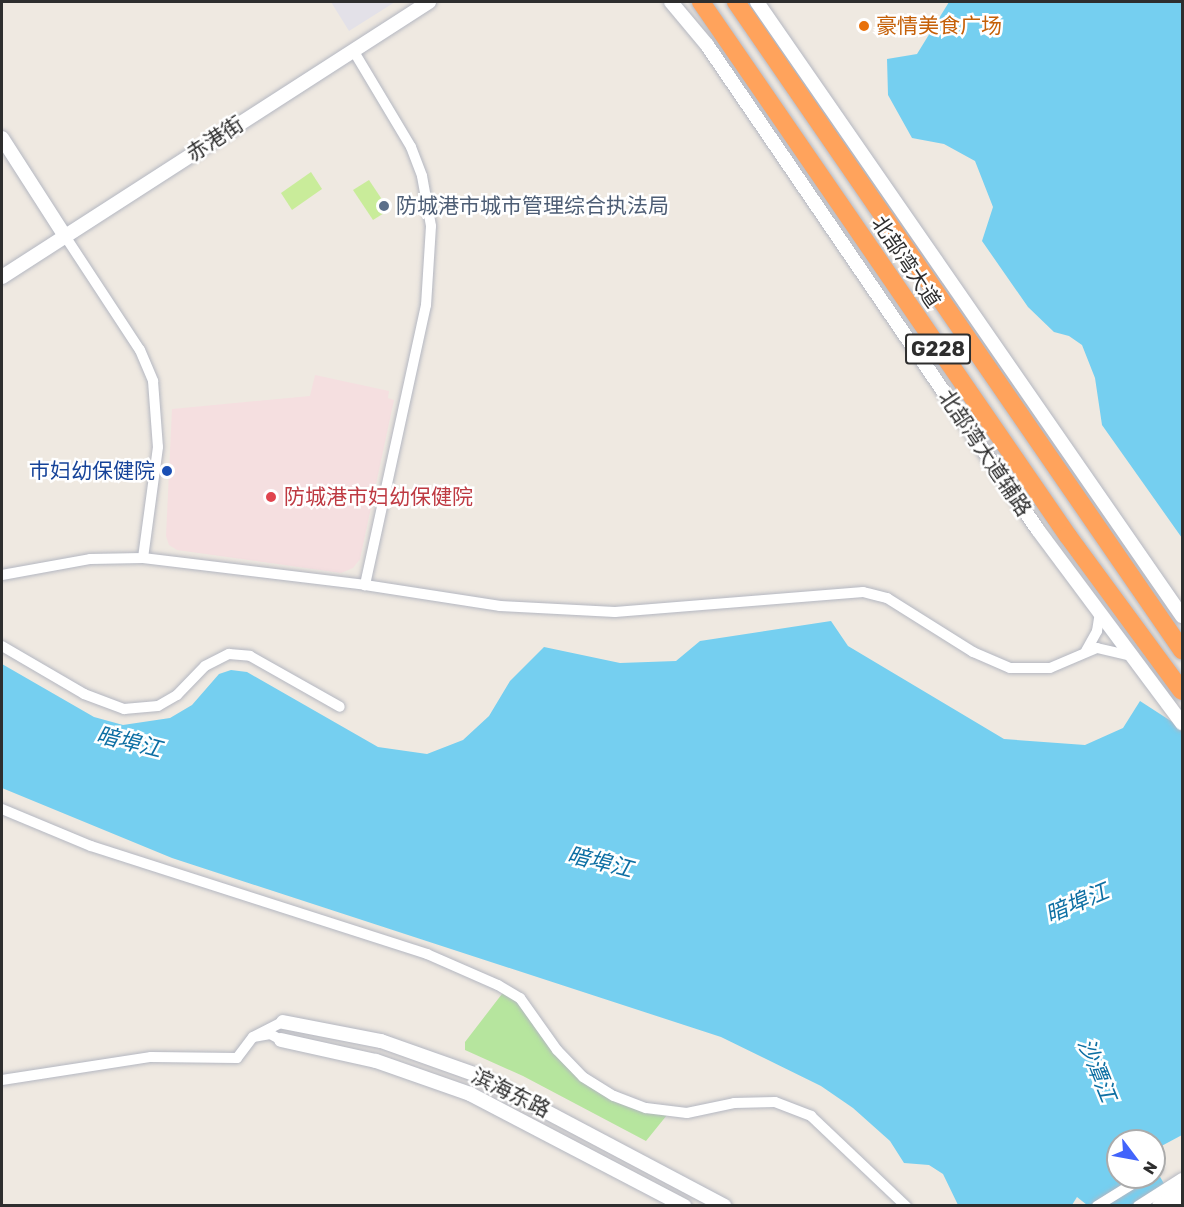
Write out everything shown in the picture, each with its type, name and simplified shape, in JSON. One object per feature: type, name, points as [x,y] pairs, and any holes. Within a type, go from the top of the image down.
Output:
[{"type":"highway","name":"北部湾大道","points":[[701,2],[1068,536],[1182,691]]},
{"type":"highway","name":"北部湾大道","points":[[746,5],[1182,650]]},
{"type":"main road","name":"赤港街","points":[[2,278],[429,2]]},
{"type":"main road","name":"北部湾大道辅路","points":[[671,2],[707,45],[1038,530],[1182,723]]},
{"type":"main road","points":[[746,5],[1182,616]]},
{"type":"main road","points":[[2,138],[65,236]]},
{"type":"main road","name":"滨海东路","points":[[283,1022],[381,1041],[477,1075],[724,1206]]},
{"type":"main road","name":"滨海东路","points":[[281,1040],[375,1060],[460,1090],[519,1117],[684,1206]]},
{"type":"main road","points":[[1159,1206],[1177,1197]]},
{"type":"street","points":[[353,50],[411,147],[422,176],[431,226],[426,305],[365,585]]},
{"type":"street","points":[[65,236],[140,350],[153,381],[158,447],[143,558]]},
{"type":"street","points":[[2,575],[90,559],[143,558],[365,585],[500,606],[615,612],[863,592],[887,598],[981,657],[1010,668],[1050,668],[1086,651],[1106,648],[1135,657]]},
{"type":"street","points":[[1086,651],[1097,631],[1100,613]]},
{"type":"street","points":[[2,646],[84,694],[124,709],[158,706],[177,695],[205,666],[229,654],[250,656],[340,707]]},
{"type":"street","points":[[2,809],[91,846],[427,954],[498,985],[519,998],[557,1050],[583,1077],[614,1096],[646,1108],[687,1113],[735,1103],[775,1102],[811,1116],[906,1206]]},
{"type":"street","points":[[2,1080],[151,1057],[237,1058],[253,1037],[283,1022]]},
{"type":"street","points":[[253,1037],[270,1034],[281,1040]]},
{"type":"street","points":[[1138,1206],[1177,1197],[1182,1178]]},
{"type":"street","points":[[1097,1206],[1125,1189]]},
{"type":"shaded area","points":[[331,2],[395,2],[349,31]]},
{"type":"shaded area","name":"防城港市妇幼保健院","points":[[315,375],[389,391],[388,398],[394,400],[360,559],[353,568],[341,573],[177,550],[169,545],[166,536],[172,409],[310,396]]},
{"type":"green space","points":[[311,172],[322,189],[292,210],[281,193]]},
{"type":"green space","points":[[369,180],[389,210],[373,220],[353,190]]},
{"type":"green space","points":[[505,990],[521,1000],[582,1079],[667,1115],[646,1141],[523,1076],[465,1050],[465,1042]]},
{"type":"water","points":[[949,2],[1182,2],[1182,538],[1102,425],[1095,378],[1082,345],[1069,336],[1054,332],[1028,307],[982,241],[993,207],[975,161],[944,144],[912,138],[888,95],[887,59],[917,54]]},
{"type":"water","points":[[831,621],[848,646],[1004,739],[1085,745],[1123,728],[1140,701],[1174,723],[1182,724],[1182,1135],[1166,1144],[1166,1129],[1106,1129],[1106,1189],[1166,1187],[1176,1205],[1087,1205],[1077,1197],[1072,1205],[958,1205],[943,1174],[929,1165],[904,1163],[890,1141],[853,1108],[821,1086],[721,1037],[172,858],[2,788],[2,664],[94,717],[123,725],[170,718],[192,705],[219,674],[231,670],[247,672],[378,747],[427,754],[463,740],[489,716],[510,681],[544,647],[620,663],[676,661],[700,641]]},
{"type":"place","name":"豪情美食广场","points":[[864,26]]},
{"type":"place","name":"防城港市城市管理综合执法局","points":[[384,206]]},
{"type":"place","name":"巿妇幼保健院","points":[[167,471]]},
{"type":"place","name":"防城港市妇幼保健院","points":[[271,497]]},
{"type":"water label","name":"暗埠江","points":[[129,742]]},
{"type":"water label","name":"暗埠江","points":[[600,862]]},
{"type":"water label","name":"暗埠江","points":[[1077,903]]},
{"type":"water label","name":"沙潭江","points":[[1097,1070]]}]
